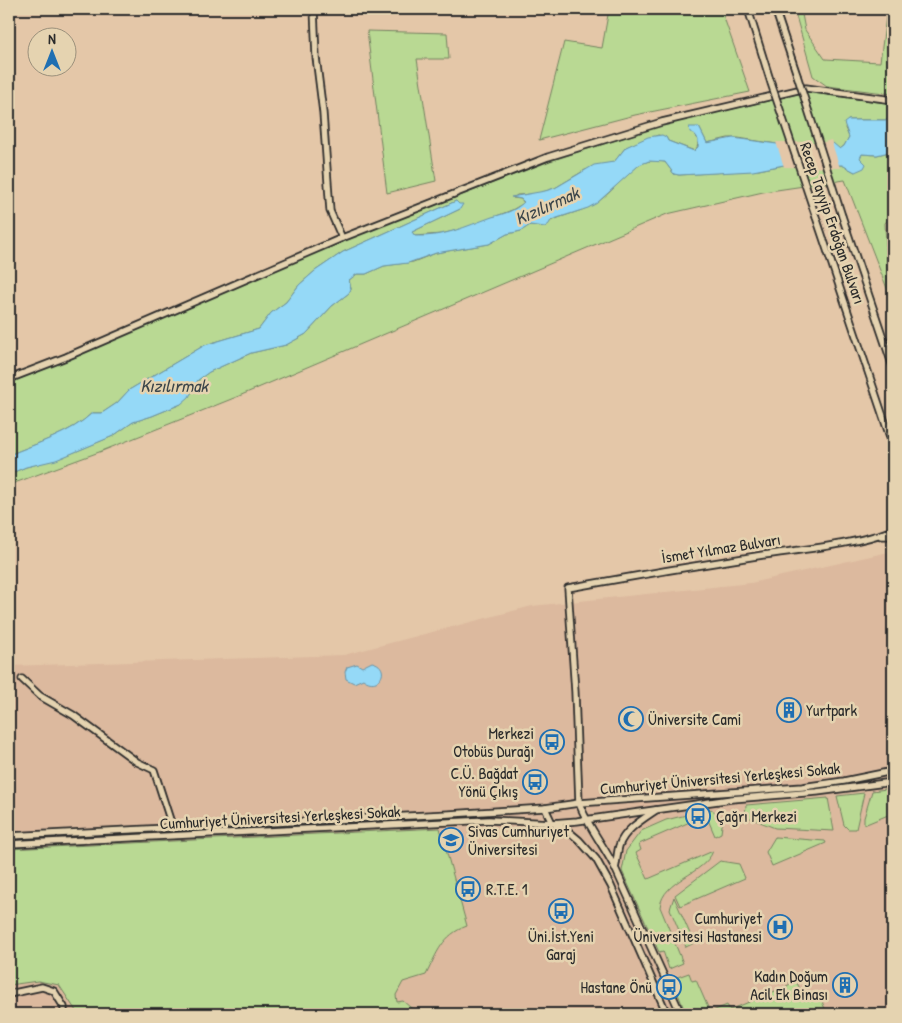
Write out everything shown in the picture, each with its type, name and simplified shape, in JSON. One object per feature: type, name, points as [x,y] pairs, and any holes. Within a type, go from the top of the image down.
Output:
[{"type":"street","points":[[314,9],[316,57],[323,113],[330,211],[342,238]]},
{"type":"street","name":"Recep Tayyip Erdoğan Bulvarı","points":[[748,9],[893,446]]},
{"type":"street","name":"Recep Tayyip Erdoğan Bulvarı","points":[[775,9],[893,366]]},
{"type":"street","points":[[9,379],[66,357],[342,238],[548,157],[662,122],[806,88],[893,100]]},
{"type":"street","name":"İsmet Yılmaz Bulvarı","points":[[879,536],[893,530]]},
{"type":"street","name":"İsmet Yılmaz Bulvarı","points":[[568,588],[879,536],[893,536]]},
{"type":"street","name":"Cumhuriyet Üniversitesi Yerleşkesi Sokak","points":[[568,588],[575,692],[579,803],[585,820],[598,837],[615,869],[681,1014]]},
{"type":"street","points":[[22,679],[40,696],[73,715],[137,762],[154,770],[173,828]]},
{"type":"street","name":"Cumhuriyet Üniversitesi Yerleşkesi Sokak","points":[[9,836],[545,808],[579,803],[802,787],[844,782],[893,771]]},
{"type":"street","name":"Cumhuriyet Üniversitesi Yerleşkesi Sokak","points":[[9,844],[490,820],[552,823],[732,799],[817,792],[893,782]]},
{"type":"street","points":[[545,808],[552,823]]},
{"type":"street","name":"Cumhuriyet Üniversitesi Yerleşkesi Sokak","points":[[615,869],[620,844],[627,833],[657,809]]},
{"type":"street","name":"Cumhuriyet Üniversitesi Yerleşkesi Sokak","points":[[552,823],[573,835],[596,859],[611,886],[667,1014]]},
{"type":"street","points":[[9,994],[42,987],[54,991],[64,1007],[64,1014]]},
{"type":"shaded area","name":"Sivas Cumhuriyet Üniversitesi","points":[[893,551],[893,1014],[9,1014],[9,666],[344,655],[532,606],[751,583]]},
{"type":"green space","points":[[609,9],[721,9],[750,92],[635,115],[539,140],[564,42],[602,48]]},
{"type":"green space","points":[[794,9],[801,9],[805,30],[825,59],[880,62],[887,9],[893,9],[893,94],[827,86],[813,76]]},
{"type":"green space","points":[[367,31],[447,33],[449,59],[417,59],[436,181],[387,193]]},
{"type":"green space","points":[[806,92],[893,104],[893,120],[848,120],[845,128],[849,137],[840,149],[829,143],[777,144],[738,138],[728,138],[707,143],[699,127],[694,133],[698,142],[695,151],[668,141],[666,137],[658,135],[626,147],[614,162],[585,170],[555,188],[536,194],[517,195],[513,198],[521,199],[524,203],[512,210],[466,228],[441,234],[415,236],[412,232],[460,209],[456,201],[343,252],[315,271],[299,285],[286,302],[271,313],[259,329],[205,345],[129,390],[117,403],[102,413],[92,413],[64,432],[9,455],[9,383],[68,360],[343,241],[550,161],[663,125]]},
{"type":"green space","points":[[893,151],[893,214],[885,223],[888,290],[893,292],[893,308],[845,180],[763,192],[667,214],[239,396],[102,451],[9,485],[9,474],[26,467],[60,458],[113,436],[133,422],[181,404],[194,390],[198,380],[209,372],[251,353],[286,345],[306,334],[332,306],[349,293],[351,289],[349,280],[357,274],[366,274],[384,266],[413,262],[436,253],[489,244],[507,234],[521,231],[530,225],[540,227],[596,203],[634,169],[646,162],[665,162],[674,174],[679,175],[759,170],[784,165],[842,165],[855,172],[862,154],[877,155]]},
{"type":"green space","points":[[893,788],[893,813],[864,825],[864,818],[872,791]]},
{"type":"green space","points":[[864,793],[856,829],[848,829],[844,825],[837,796]]},
{"type":"green space","points":[[828,798],[834,831],[775,828],[745,816],[746,805]]},
{"type":"green space","points":[[711,809],[723,818],[721,833],[715,836],[706,815],[639,844],[641,850],[636,853],[648,879],[713,851],[701,866],[676,883],[663,898],[660,907],[683,963],[669,969],[663,951],[659,952],[622,871],[626,851],[641,831],[666,820]]},
{"type":"green space","points":[[440,828],[467,926],[452,934],[446,940],[437,952],[426,975],[403,982],[396,995],[397,1002],[403,1001],[418,1014],[78,1014],[59,985],[38,981],[9,985],[9,849]]},
{"type":"green space","points":[[775,837],[825,841],[826,843],[772,866],[766,852]]},
{"type":"green space","points":[[720,861],[739,864],[745,878],[680,906],[675,895]]},
{"type":"green space","points":[[674,897],[694,943],[686,947],[670,909]]},
{"type":"green space","points":[[689,973],[692,981],[696,980],[710,1012],[727,1005],[730,1010],[787,986],[790,984],[789,980],[794,977],[804,997],[821,999],[827,1014],[686,1014],[672,979]]},
{"type":"water","name":"Kızılırmak","points":[[848,120],[893,120],[893,151],[877,155],[862,154],[860,158],[866,164],[864,168],[855,172],[842,165],[784,165],[753,171],[679,175],[674,174],[665,162],[649,161],[639,165],[597,203],[588,208],[551,220],[545,227],[530,225],[521,231],[507,234],[489,244],[436,253],[408,263],[384,266],[366,274],[357,274],[349,280],[351,289],[349,293],[332,306],[306,334],[286,345],[251,353],[209,372],[198,380],[189,397],[181,404],[133,422],[113,436],[56,460],[26,467],[9,474],[9,455],[64,432],[92,413],[102,413],[117,403],[129,390],[205,345],[259,329],[271,313],[286,302],[299,285],[315,271],[343,252],[456,201],[459,204],[463,204],[460,209],[412,232],[415,236],[445,233],[509,212],[524,202],[521,199],[511,197],[555,188],[594,165],[614,162],[626,147],[648,137],[662,135],[668,141],[694,151],[698,147],[698,139],[690,132],[689,127],[699,127],[707,143],[733,138],[777,144],[833,143],[840,149],[849,137],[844,123]]},
{"type":"water","points":[[372,662],[378,664],[381,668],[382,673],[379,680],[369,682],[363,679],[354,683],[346,679],[345,672],[347,667],[357,664],[362,667]]},
{"type":"pier","points":[[831,140],[840,168],[784,167],[776,142],[824,142]]},
{"type":"place","name":"Yurtpark","points":[[789,710]]},
{"type":"place","name":"Üniversite Cami","points":[[631,719]]},
{"type":"place","name":"Merkezi Otobüs Durağı","points":[[552,742]]},
{"type":"place","name":"C.Ü. Bağdat Yönü Çıkış","points":[[535,782]]},
{"type":"place","name":"Çağrı Merkezi","points":[[698,816]]},
{"type":"place","name":"Sivas Cumhuriyet Üniversitesi","points":[[451,840]]},
{"type":"place","name":"R.T.E. 1","points":[[468,889]]},
{"type":"place","name":"Üni.İst.Yeni Garaj","points":[[561,911]]},
{"type":"place","name":"Cumhuriyet Üniversitesi Hastanesi","points":[[780,927]]},
{"type":"place","name":"Kadın Doğum Acil Ek Binası","points":[[845,985]]},
{"type":"place","name":"Hastane Önü","points":[[669,987]]}]
